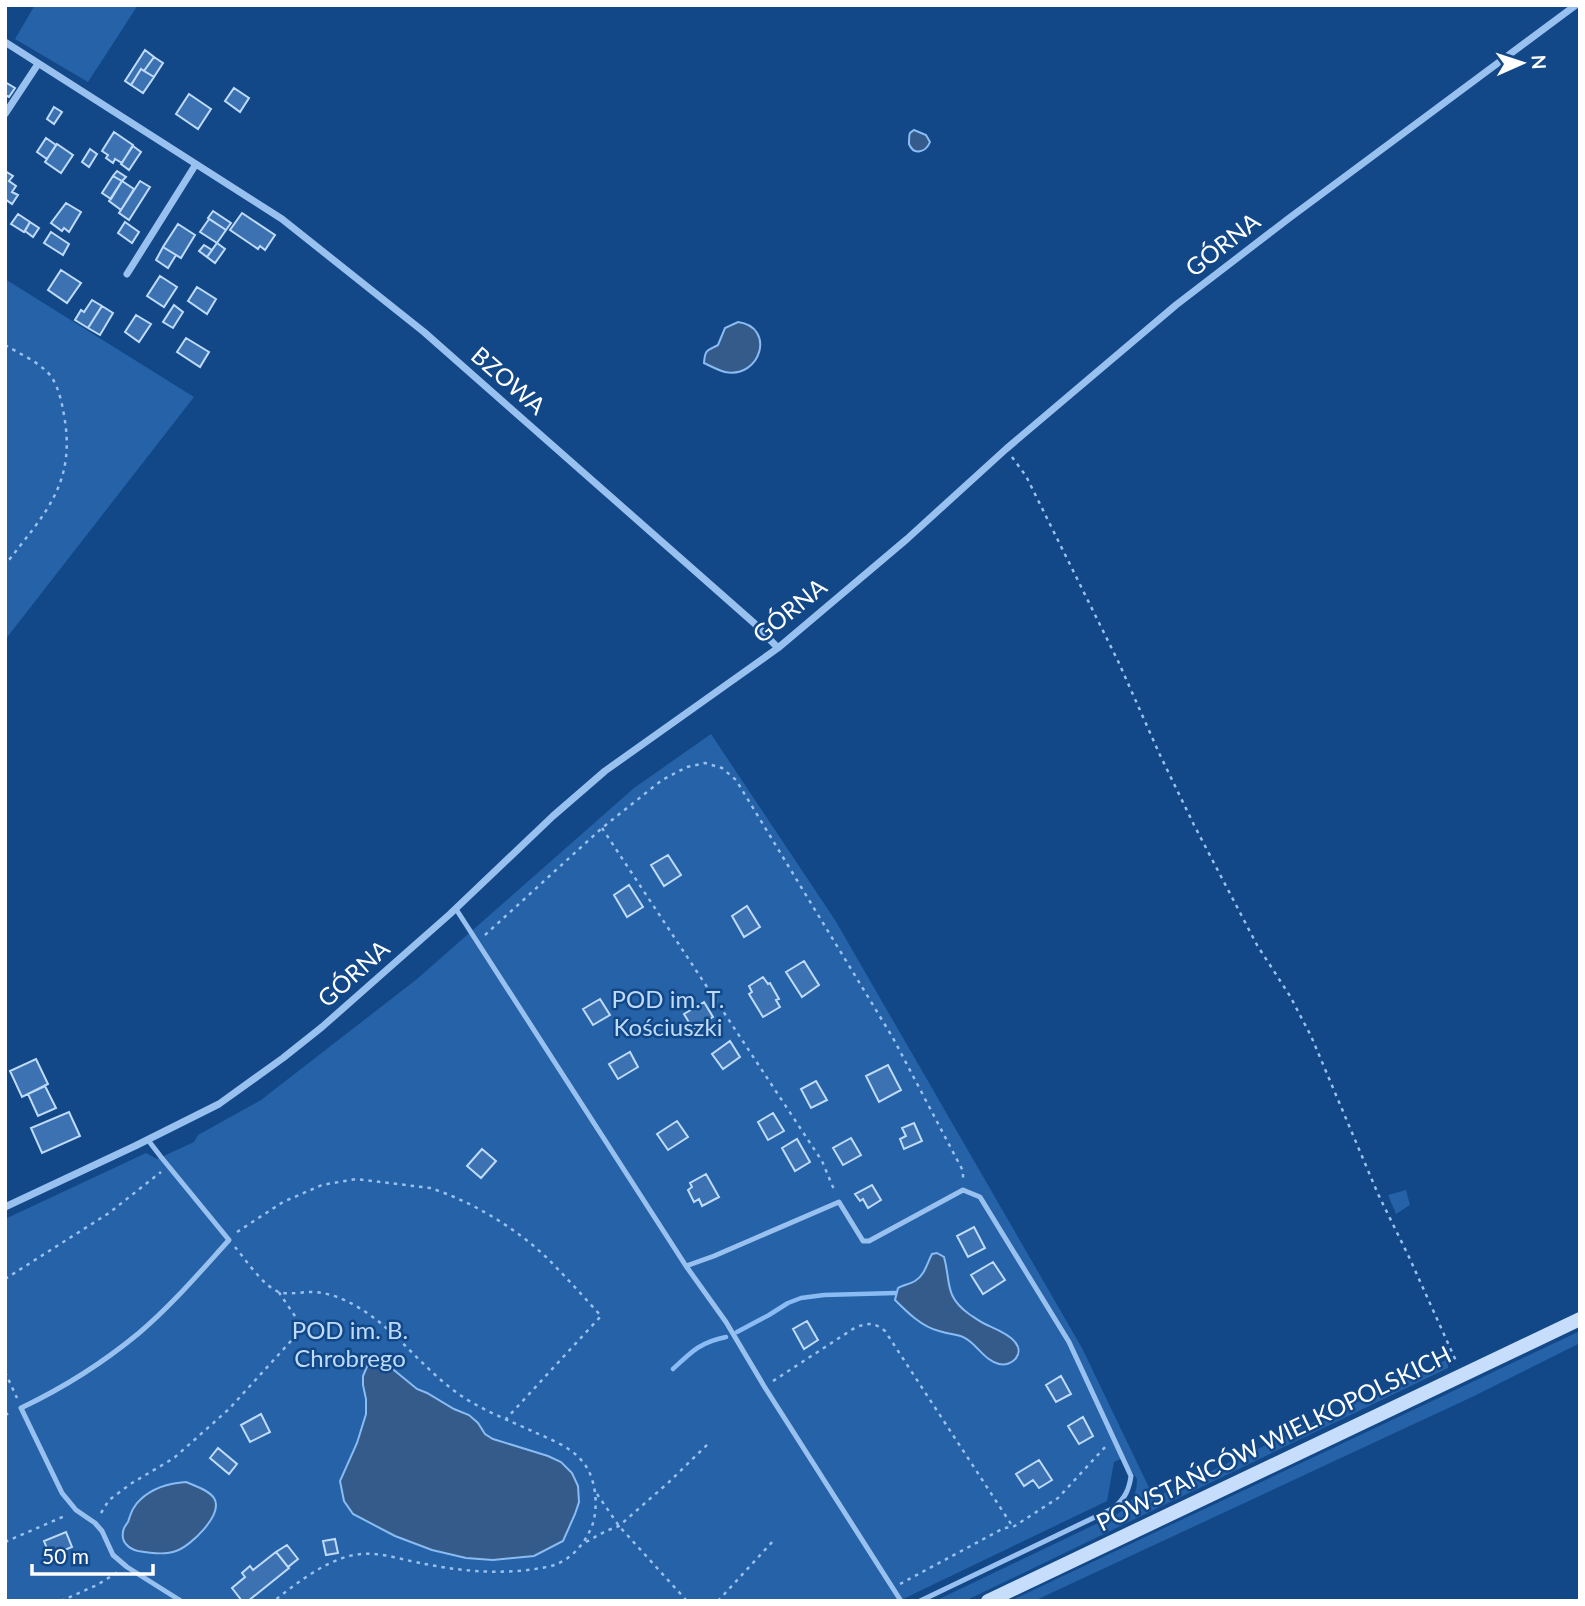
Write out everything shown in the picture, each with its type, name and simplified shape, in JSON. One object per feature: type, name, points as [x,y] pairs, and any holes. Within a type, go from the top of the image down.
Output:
[{"type":"street","name":"GÓRNA","points":[[5,1208],[219,1104],[283,1058],[332,1019],[456,909],[553,816],[605,771],[778,648],[1176,305],[1576,5]]},
{"type":"street","name":"BZOWA","points":[[5,42],[282,219],[424,332],[754,623],[778,648]]},
{"type":"street","points":[[5,114],[38,64]]},
{"type":"street","points":[[127,274],[196,164]]},
{"type":"street","name":"POWSTAŃCÓW WIELKOPOLSKICH","points":[[988,1601],[1580,1318]]},
{"type":"lane","points":[[456,909],[685,1266],[726,1322],[901,1601]]},
{"type":"lane","points":[[148,1140],[229,1240],[181,1293],[139,1333],[95,1365],[21,1408],[62,1493],[76,1510],[95,1523],[114,1555],[127,1567],[181,1601]]},
{"type":"lane","points":[[685,1266],[839,1202],[863,1241],[869,1241],[963,1190],[980,1197],[1069,1342],[1131,1476],[1128,1492],[1114,1508],[919,1601]]},
{"type":"path","points":[[5,345],[49,373],[62,404],[68,444],[59,487],[50,505],[5,565]]},
{"type":"path","points":[[1006,449],[1030,484],[1237,908],[1311,1036],[1378,1194],[1462,1374]]},
{"type":"path","points":[[477,942],[602,828],[662,780],[687,767],[705,763],[722,768],[736,780],[893,1038],[963,1171],[963,1190]]},
{"type":"path","points":[[602,828],[822,1161],[839,1202]]},
{"type":"path","points":[[5,1279],[109,1213],[168,1166]]},
{"type":"path","points":[[95,1523],[109,1500],[174,1458],[229,1409],[301,1330],[301,1325],[278,1292],[268,1285],[229,1240],[239,1230],[283,1202],[322,1185],[356,1179],[430,1188],[469,1203],[509,1228],[544,1255],[601,1316],[506,1419]]},
{"type":"path","points":[[278,1292],[330,1294],[357,1306],[453,1390],[576,1454],[590,1471],[596,1493],[619,1526],[687,1601]]},
{"type":"path","points":[[764,1386],[856,1327],[877,1325],[885,1331],[1013,1527]]},
{"type":"path","points":[[5,1372],[21,1408]]},
{"type":"path","points":[[892,1588],[1004,1528],[1013,1527],[1058,1498],[1114,1437]]},
{"type":"path","points":[[274,1601],[309,1575],[350,1556],[372,1554],[439,1567],[492,1573],[551,1566],[569,1557],[584,1542],[619,1526],[710,1442]]},
{"type":"path","points":[[584,1542],[593,1523],[596,1493]]},
{"type":"path","points":[[5,1542],[76,1510]]},
{"type":"path","points":[[718,1601],[774,1540]]},
{"type":"path","points":[[61,1601],[97,1585],[127,1567]]},
{"type":"green space","points":[[35,5],[138,5],[88,82],[15,39]]},
{"type":"green space","points":[[5,279],[194,397],[5,640]]},
{"type":"green space","points":[[711,734],[835,920],[1082,1348],[1154,1498],[1448,1359],[1448,1368],[965,1601],[935,1601],[1119,1513],[1130,1502],[1137,1485],[1137,1479],[1123,1458],[1114,1462],[1107,1501],[899,1601],[5,1601],[5,1219],[146,1153],[157,1159],[194,1142],[198,1135],[261,1100],[417,979],[634,788]]},
{"type":"green space","points":[[1406,1190],[1410,1205],[1396,1214],[1388,1195]]},
{"type":"green space","points":[[1580,1331],[1580,1343],[1472,1397],[1034,1601],[1010,1601]]},
{"type":"shaded area","points":[[914,130],[926,135],[930,142],[923,150],[914,150],[909,144],[910,133]]},
{"type":"shaded area","points":[[738,322],[750,326],[757,333],[760,342],[755,361],[748,368],[737,372],[725,372],[704,363],[706,353],[718,345],[725,328]]},
{"type":"shaded area","points":[[937,1253],[944,1257],[952,1295],[961,1307],[1015,1342],[1019,1351],[1012,1362],[993,1362],[963,1337],[921,1323],[895,1300],[898,1288],[918,1278],[932,1254]]},
{"type":"shaded area","points":[[369,1362],[384,1362],[417,1389],[469,1415],[485,1434],[493,1439],[561,1462],[572,1473],[578,1486],[579,1502],[563,1541],[534,1556],[493,1560],[466,1558],[432,1550],[395,1536],[353,1514],[344,1501],[340,1481],[357,1443],[366,1414],[363,1376]]},
{"type":"shaded area","points":[[186,1482],[205,1490],[214,1498],[214,1512],[204,1529],[190,1543],[172,1552],[147,1552],[129,1547],[124,1542],[123,1531],[138,1502],[156,1489]]},
{"type":"building","points":[[145,50],[154,57],[144,71],[141,69],[131,85],[125,81]]},
{"type":"building","points":[[154,57],[163,63],[154,77],[144,71]]},
{"type":"building","points":[[141,69],[154,77],[143,93],[131,85]]},
{"type":"building","points":[[5,82],[15,88],[9,97],[5,95]]},
{"type":"building","points":[[234,88],[249,98],[240,112],[225,101]]},
{"type":"building","points":[[189,94],[211,109],[198,129],[176,114]]},
{"type":"building","points":[[54,107],[62,112],[54,124],[47,119]]},
{"type":"building","points":[[114,132],[133,145],[122,163],[115,159],[113,163],[102,151]]},
{"type":"building","points":[[46,138],[56,145],[47,159],[37,152]]},
{"type":"building","points":[[57,144],[73,155],[61,173],[45,162]]},
{"type":"building","points":[[133,146],[141,152],[129,170],[121,164]]},
{"type":"building","points":[[90,149],[97,154],[89,167],[82,162]]},
{"type":"building","points":[[5,171],[13,176],[9,181],[16,186],[12,192],[18,195],[12,204],[5,199]]},
{"type":"building","points":[[117,171],[126,177],[122,181],[113,176]]},
{"type":"building","points":[[113,176],[122,181],[111,199],[102,193]]},
{"type":"building","points":[[122,181],[134,189],[121,210],[109,201]]},
{"type":"building","points":[[140,181],[150,187],[129,220],[119,213]]},
{"type":"building","points":[[66,203],[81,212],[69,232],[64,228],[62,231],[51,223]]},
{"type":"building","points":[[213,211],[231,223],[226,230],[208,218]]},
{"type":"building","points":[[242,213],[275,235],[265,250],[260,246],[258,249],[230,230]]},
{"type":"building","points":[[18,214],[30,222],[24,232],[11,224]]},
{"type":"building","points":[[209,219],[226,230],[217,243],[200,232]]},
{"type":"building","points":[[30,222],[39,228],[33,237],[25,231]]},
{"type":"building","points":[[125,222],[139,232],[132,243],[118,233]]},
{"type":"building","points":[[178,224],[195,235],[181,258],[163,247]]},
{"type":"building","points":[[51,232],[69,244],[63,255],[44,243]]},
{"type":"building","points":[[217,243],[225,249],[215,263],[207,257]]},
{"type":"building","points":[[204,245],[212,250],[207,257],[199,251]]},
{"type":"building","points":[[163,247],[176,255],[168,268],[156,260]]},
{"type":"building","points":[[61,270],[81,283],[67,303],[48,290]]},
{"type":"building","points":[[160,276],[177,287],[164,307],[147,296]]},
{"type":"building","points":[[197,287],[216,299],[207,314],[188,301]]},
{"type":"building","points":[[92,300],[102,306],[88,328],[75,320]]},
{"type":"building","points":[[174,305],[183,312],[173,328],[163,322]]},
{"type":"building","points":[[102,306],[113,313],[100,335],[88,328]]},
{"type":"building","points":[[136,315],[151,324],[139,342],[125,332]]},
{"type":"building","points":[[186,338],[209,352],[200,367],[177,352]]},
{"type":"building","points":[[668,855],[681,875],[664,886],[651,865]]},
{"type":"building","points":[[629,885],[643,907],[627,917],[614,895]]},
{"type":"building","points":[[747,906],[760,927],[744,937],[732,916]]},
{"type":"building","points":[[804,961],[819,985],[802,997],[786,972]]},
{"type":"building","points":[[763,977],[770,983],[779,999],[776,1000],[780,1007],[763,1017],[749,994],[752,992],[749,986]]},
{"type":"building","points":[[600,999],[610,1015],[593,1025],[583,1009]]},
{"type":"building","points":[[704,1002],[713,1017],[693,1029],[684,1014]]},
{"type":"building","points":[[730,1041],[740,1057],[723,1069],[712,1054]]},
{"type":"building","points":[[630,1052],[638,1067],[618,1079],[609,1064]]},
{"type":"building","points":[[36,1059],[48,1084],[22,1097],[10,1071]]},
{"type":"building","points":[[888,1065],[901,1090],[879,1102],[866,1076]]},
{"type":"building","points":[[816,1081],[827,1100],[811,1108],[801,1089]]},
{"type":"building","points":[[45,1086],[56,1108],[38,1116],[28,1094]]},
{"type":"building","points":[[69,1112],[80,1136],[42,1153],[31,1128]]},
{"type":"building","points":[[773,1113],[784,1131],[768,1140],[758,1122]]},
{"type":"building","points":[[677,1121],[688,1137],[668,1150],[657,1134]]},
{"type":"building","points":[[914,1123],[922,1141],[904,1149],[900,1139],[906,1136],[902,1128]]},
{"type":"building","points":[[851,1138],[861,1155],[843,1165],[833,1148]]},
{"type":"building","points":[[797,1139],[810,1162],[795,1171],[782,1148]]},
{"type":"building","points":[[482,1149],[496,1161],[481,1178],[467,1166]]},
{"type":"building","points":[[706,1174],[719,1197],[702,1206],[699,1199],[694,1202],[688,1190],[692,1187],[690,1183]]},
{"type":"building","points":[[872,1185],[881,1200],[868,1208],[863,1199],[860,1201],[855,1194]]},
{"type":"building","points":[[974,1227],[985,1248],[968,1257],[957,1236]]},
{"type":"building","points":[[993,1262],[1005,1280],[983,1294],[971,1275]]},
{"type":"building","points":[[807,1321],[818,1340],[804,1349],[793,1329]]},
{"type":"building","points":[[1061,1376],[1071,1394],[1056,1402],[1046,1385]]},
{"type":"building","points":[[261,1414],[270,1432],[250,1442],[241,1425]]},
{"type":"building","points":[[1083,1417],[1093,1436],[1079,1444],[1068,1426]]},
{"type":"building","points":[[218,1448],[237,1464],[229,1474],[210,1458]]},
{"type":"building","points":[[1039,1460],[1052,1480],[1039,1488],[1033,1480],[1024,1486],[1016,1474]]},
{"type":"building","points":[[66,1532],[72,1547],[50,1556],[44,1541]]},
{"type":"building","points":[[335,1539],[338,1553],[326,1555],[323,1541]]},
{"type":"building","points":[[287,1545],[298,1559],[288,1567],[276,1552]]},
{"type":"building","points":[[276,1552],[289,1568],[248,1601],[242,1601],[232,1588],[245,1577],[242,1573],[250,1566],[253,1570]]},
{"type":"waterway","points":[[737,1332],[801,1298],[895,1293]]},
{"type":"waterway","points":[[673,1369],[697,1348],[726,1337]]},
{"type":"park label","name":"POD im. T. Kościuszki","points":[[668,1014]]},
{"type":"park label","name":"POD im. B. Chrobrego","points":[[350,1345]]}]
